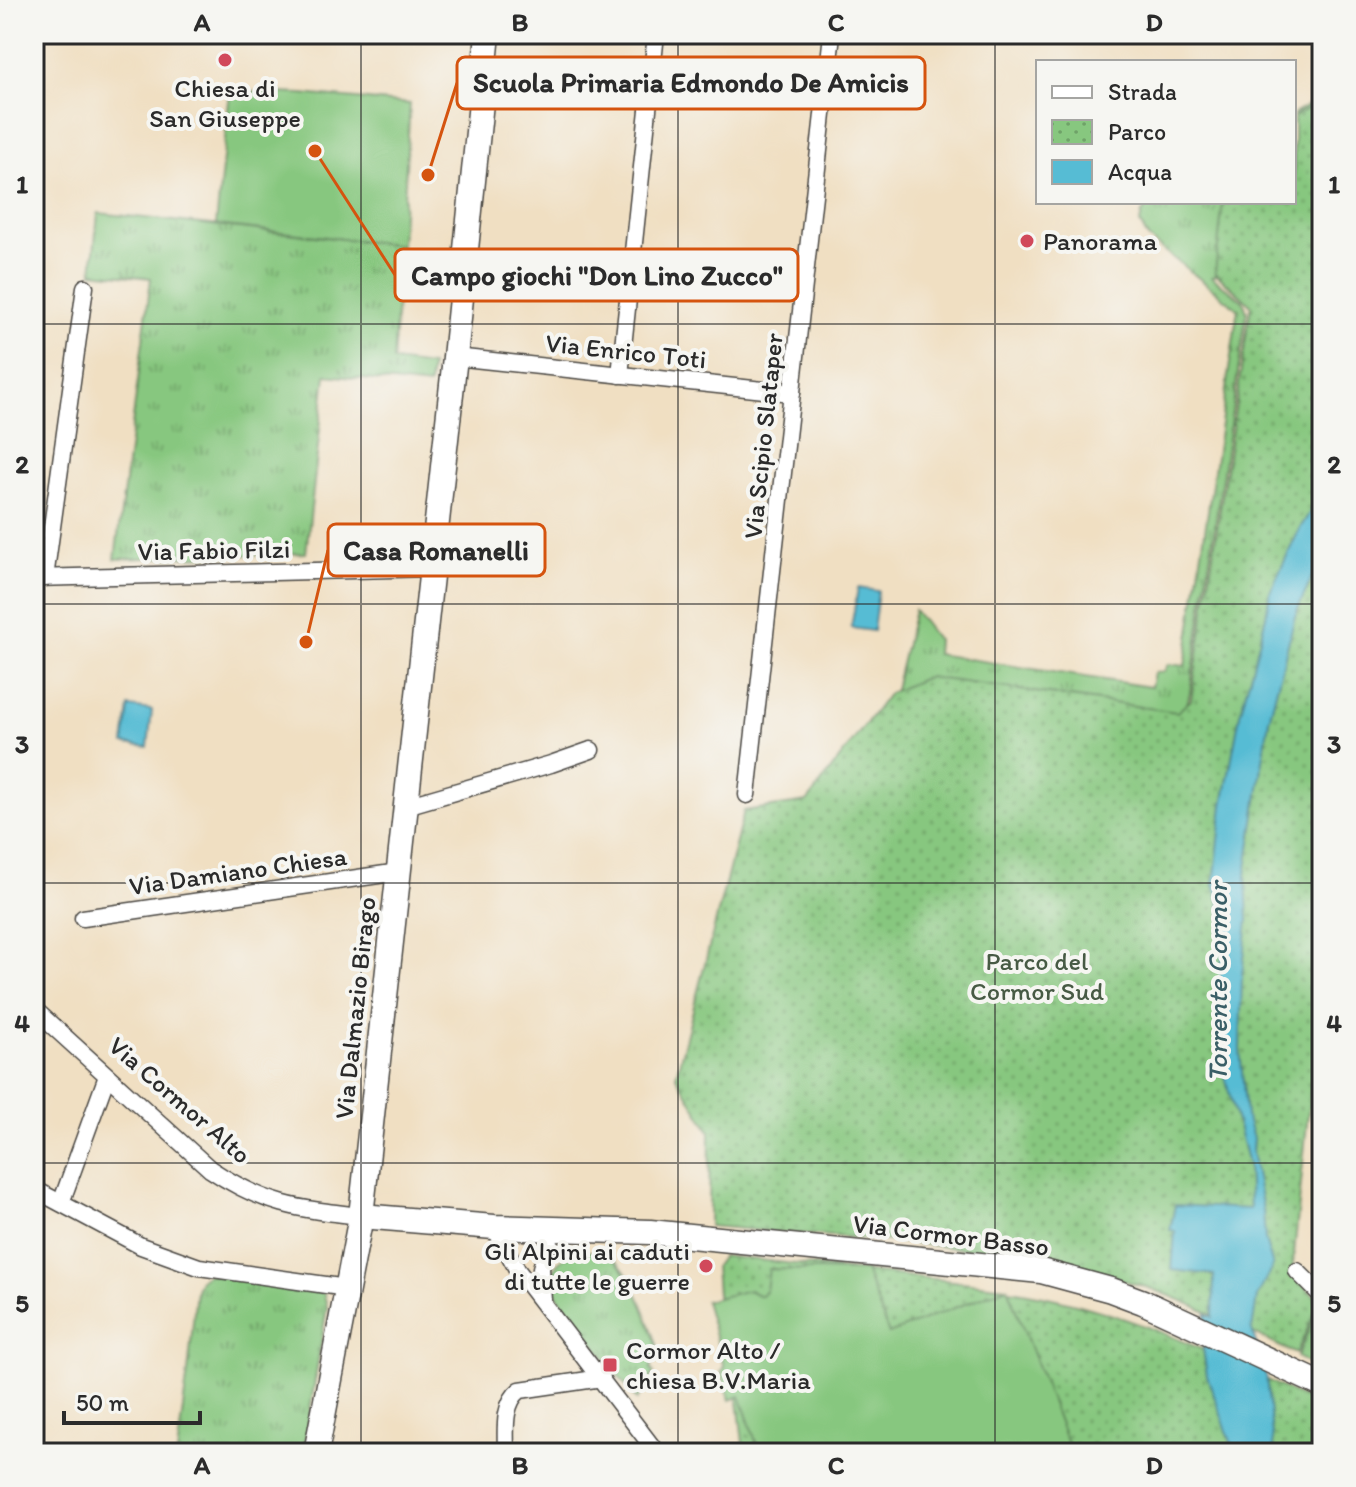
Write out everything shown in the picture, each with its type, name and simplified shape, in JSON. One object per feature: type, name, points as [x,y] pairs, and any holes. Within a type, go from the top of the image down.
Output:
[{"type":"street","name":"Via Dalmazio Birago","points":[[316,1453],[361,1216],[488,34]]},
{"type":"street","points":[[620,375],[656,34]]},
{"type":"street","name":"Via Scipio Slataper","points":[[747,795],[832,34]]},
{"type":"street","name":"Via Fabio Filzi","points":[[85,287],[39,578],[432,568]]},
{"type":"street","name":"Via Enrico Toti","points":[[455,357],[792,393]]},
{"type":"street","points":[[406,806],[591,750]]},
{"type":"street","name":"Via Damiano Chiesa","points":[[83,918],[399,872]]},
{"type":"street","name":"Via Cormor Alto","points":[[34,1009],[210,1169],[263,1200],[361,1216],[553,1230]]},
{"type":"street","points":[[61,1203],[107,1076]]},
{"type":"street","points":[[34,1189],[141,1246],[199,1267],[347,1288]]},
{"type":"street","points":[[494,1227],[518,1271],[657,1453]]},
{"type":"street","points":[[543,1301],[541,1268],[553,1230]]},
{"type":"street","name":"Via Cormor Basso","points":[[553,1230],[650,1232],[1013,1267],[1072,1278],[1143,1302],[1322,1385]]},
{"type":"street","points":[[1297,1271],[1322,1296]]},
{"type":"street","points":[[506,1453],[507,1408],[511,1396],[520,1390],[602,1378]]},
{"type":"green space","points":[[230,91],[410,104],[401,245],[216,225]]},
{"type":"green space","points":[[1322,97],[1322,231],[1212,277],[1243,301],[1247,312],[1190,692],[1176,751],[892,702],[914,610],[937,640],[936,654],[1151,687],[1154,673],[1164,672],[1168,664],[1185,666],[1238,309],[1148,238],[1140,223],[1142,213],[1150,204],[1296,204],[1296,113]]},
{"type":"green space","name":"Parco del Cormor Sud","points":[[1322,100],[1322,1077],[1312,1073],[1292,1274],[1320,1301],[1296,1354],[1152,1289],[1044,1261],[932,1245],[709,1226],[710,1131],[676,1076],[744,811],[807,802],[889,693],[927,677],[1177,712],[1191,700],[1251,305],[1215,273],[1223,204],[1296,204],[1296,116]]},
{"type":"green space","points":[[98,213],[401,245],[393,361],[431,366],[429,386],[326,375],[306,553],[115,559],[151,278],[92,272]]},
{"type":"green space","points":[[601,1251],[612,1258],[631,1283],[662,1359],[652,1363],[654,1373],[637,1400],[557,1295],[553,1282],[553,1272],[562,1259]]},
{"type":"green space","points":[[722,1256],[1007,1287],[1003,1289],[1045,1296],[1127,1320],[1207,1351],[1322,1408],[1322,1453],[740,1453],[744,1451],[738,1401],[717,1294],[715,1266]]},
{"type":"green space","points":[[769,1269],[865,1271],[889,1334],[1007,1287],[1071,1453],[760,1453],[740,1396],[730,1400],[705,1301],[749,1290],[760,1296],[766,1290]]},
{"type":"green space","points":[[207,1274],[324,1294],[327,1307],[303,1453],[177,1453],[196,1290]]},
{"type":"green space","points":[[1319,1306],[1322,1310],[1322,1372],[1297,1357]]},
{"type":"water","points":[[1322,492],[1322,554],[1295,616],[1269,720],[1246,875],[1248,921],[1242,975],[1240,1049],[1246,1116],[1253,1138],[1252,1152],[1263,1209],[1265,1240],[1273,1266],[1257,1297],[1252,1330],[1266,1376],[1274,1453],[1235,1453],[1207,1376],[1203,1349],[1206,1314],[1213,1317],[1214,1275],[1172,1270],[1175,1231],[1170,1230],[1175,1205],[1250,1209],[1248,1164],[1224,1073],[1219,984],[1224,939],[1220,902],[1214,884],[1223,805],[1240,714],[1270,592],[1299,530]]},
{"type":"water","points":[[858,588],[878,591],[873,631],[851,628]]},
{"type":"water","points":[[129,707],[152,710],[148,747],[124,744]]},
{"type":"place","name":"Chiesa di San Giuseppe","points":[[225,60]]},
{"type":"place","name":"Campo giochi \"Don Lino Zucco\"","points":[[315,151]]},
{"type":"place","name":"Scuola Primaria Edmondo De Amicis","points":[[428,175]]},
{"type":"place","name":"Panorama","points":[[1027,241]]},
{"type":"place","name":"Casa Romanelli","points":[[306,642]]},
{"type":"place","name":"Gli Alpini ai caduti di tutte le guerre","points":[[706,1266]]},
{"type":"place","name":"Cormor Alto / chiesa B.V.Maria","points":[[610,1365]]},
{"type":"water label","name":"Torrente Cormor","points":[[1217,982]]}]
